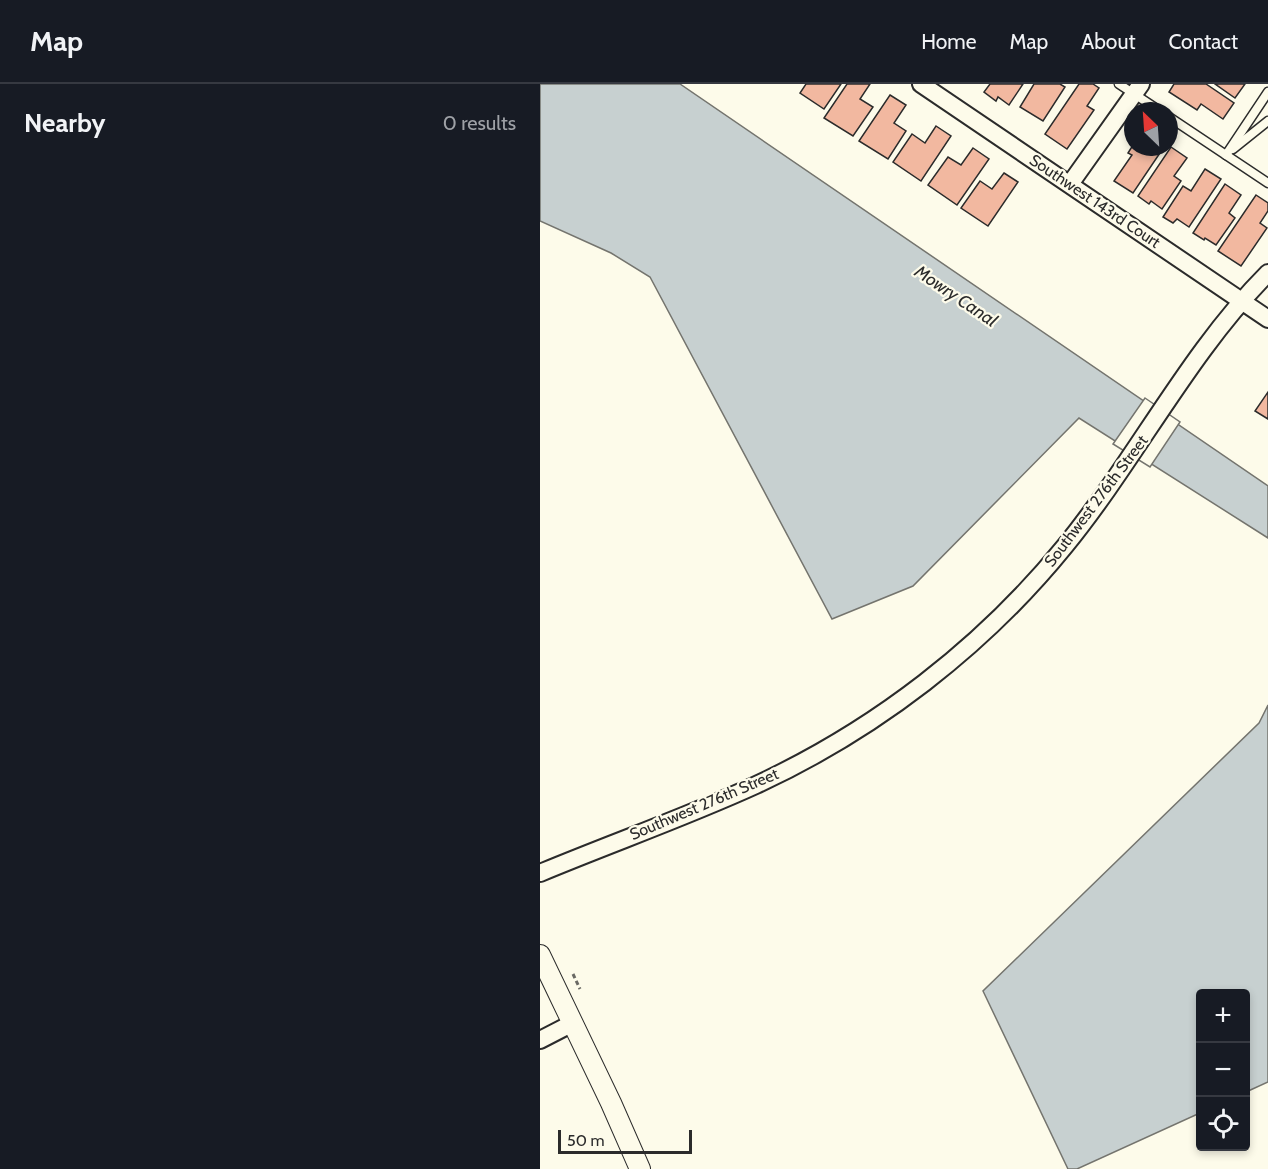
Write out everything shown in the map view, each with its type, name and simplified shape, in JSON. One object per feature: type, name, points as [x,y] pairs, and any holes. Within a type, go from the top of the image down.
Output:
[{"type":"street","name":"Southwest 143rd Court","points":[[921,84],[1268,319]]},
{"type":"street","points":[[1071,184],[1138,89]]},
{"type":"street","name":"Southwest 276th Street","points":[[540,873],[757,784],[828,747],[887,710],[948,663],[1012,605],[1065,546],[1114,480],[1206,347],[1268,273]]},
{"type":"street","points":[[540,955],[640,1169]]},
{"type":"street","points":[[540,1040],[573,1023]]},
{"type":"lane","points":[[1119,84],[1138,89],[1151,102]]},
{"type":"lane","points":[[1226,155],[1268,92]]},
{"type":"lane","points":[[1226,155],[1268,121]]},
{"type":"lane","points":[[1178,123],[1268,183]]},
{"type":"path","points":[[573,974],[580,988]]},
{"type":"water","name":"Mowry Canal","points":[[540,84],[680,84],[1268,486],[1268,538],[1079,418],[913,586],[832,619],[650,277],[611,253],[540,221]]},
{"type":"water","points":[[1268,705],[1268,1082],[1250,1090],[1250,989],[1196,989],[1196,1115],[1077,1169],[1068,1169],[983,991],[1259,723]]},
{"type":"pier","points":[[1145,398],[1180,422],[1150,467],[1113,444]]},
{"type":"building","points":[[806,84],[841,84],[824,109],[800,93]]},
{"type":"building","points":[[847,84],[870,84],[860,99],[873,107],[853,136],[824,118]]},
{"type":"building","points":[[990,84],[1023,84],[1009,105],[998,97],[996,101],[984,92]]},
{"type":"building","points":[[1034,84],[1060,84],[1065,87],[1043,121],[1020,107]]},
{"type":"building","points":[[1079,84],[1093,84],[1099,88],[1087,106],[1094,110],[1067,149],[1045,134]]},
{"type":"building","points":[[1174,84],[1206,84],[1234,103],[1223,119],[1201,104],[1197,110],[1169,92]]},
{"type":"building","points":[[1215,84],[1245,84],[1235,98]]},
{"type":"building","points":[[890,95],[906,105],[894,123],[906,131],[888,159],[859,141]]},
{"type":"building","points":[[936,126],[951,136],[921,181],[893,162],[912,134],[925,143]]},
{"type":"building","points":[[973,148],[989,159],[957,205],[928,185],[948,157],[961,165]]},
{"type":"building","points":[[1178,152],[1187,158],[1174,176],[1181,181],[1162,209],[1138,196],[1165,156],[1178,156]]},
{"type":"building","points":[[1131,156],[1158,156],[1133,193],[1114,181]]},
{"type":"building","points":[[1205,169],[1221,179],[1189,227],[1177,219],[1173,223],[1163,217],[1183,186],[1191,191]]},
{"type":"building","points":[[1004,173],[1018,182],[988,226],[961,208],[980,181],[992,189]]},
{"type":"building","points":[[1225,184],[1241,195],[1229,213],[1235,218],[1216,245],[1193,233]]},
{"type":"building","points":[[1256,195],[1268,203],[1268,211],[1260,223],[1267,228],[1241,266],[1218,251]]},
{"type":"building","points":[[1268,392],[1268,419],[1255,411]]}]
